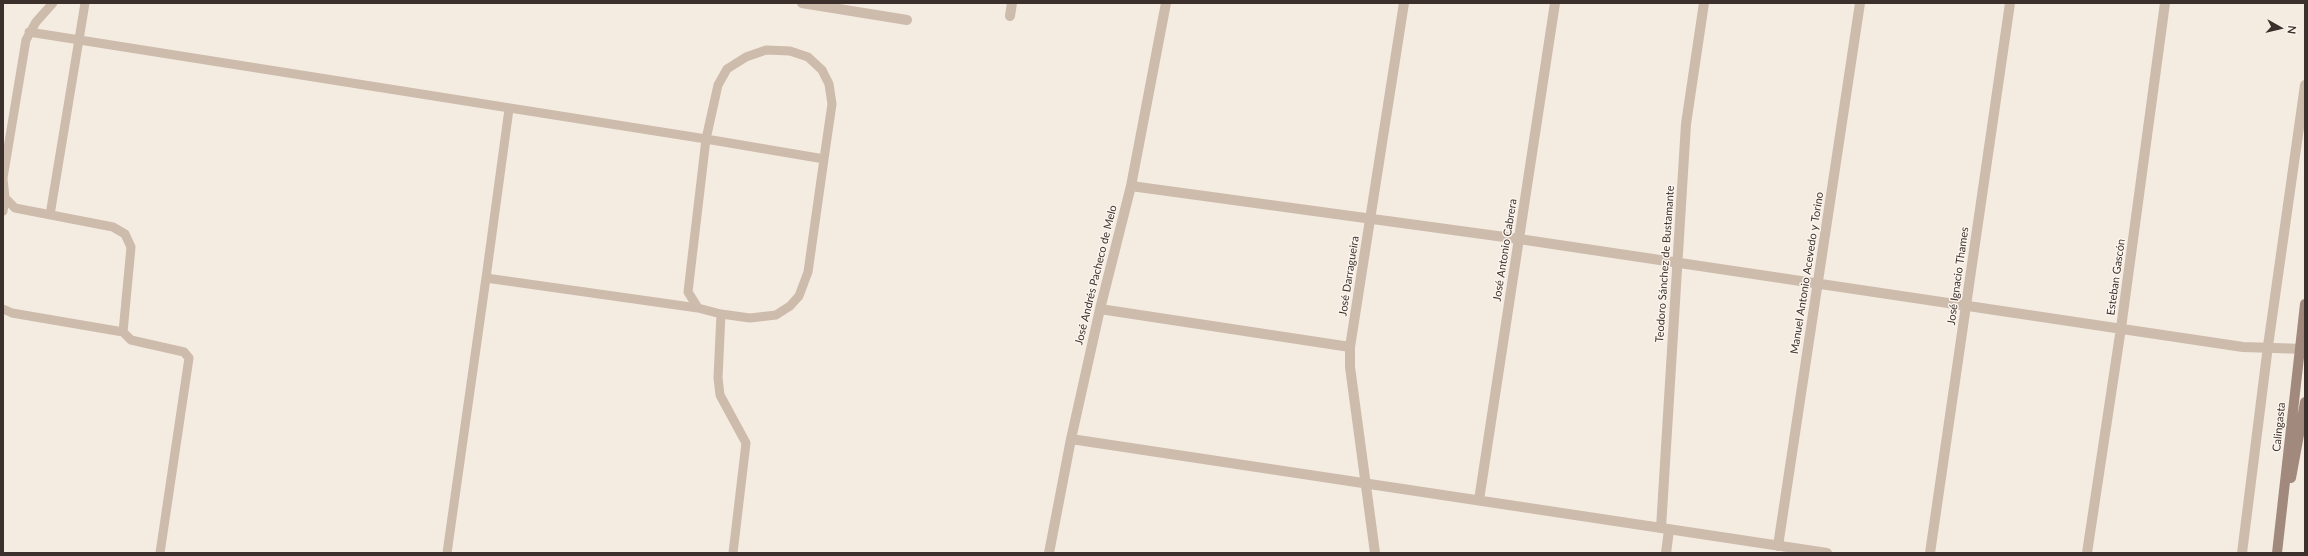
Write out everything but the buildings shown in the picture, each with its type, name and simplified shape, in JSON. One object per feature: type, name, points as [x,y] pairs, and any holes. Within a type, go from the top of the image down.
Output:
[{"type":"main road","name":"Calingasta","points":[[2277,553],[2302,349],[2305,304]]},
{"type":"main road","name":"Calingasta","points":[[2277,553],[2305,402]]},
{"type":"street","points":[[802,3],[859,7],[907,20]]},
{"type":"street","points":[[1010,16],[1012,3]]},
{"type":"street","name":"José Andrés Pacheco de Melo","points":[[1049,553],[1071,440],[1100,309],[1131,186],[1166,3]]},
{"type":"street","name":"José Darragueira","points":[[1375,553],[1350,367],[1350,347],[1404,3]]},
{"type":"street","name":"José Antonio Cabrera","points":[[1478,500],[1555,3]]},
{"type":"street","name":"Teodoro Sánchez de Bustamante","points":[[1666,553],[1665,529],[1677,263],[1686,124],[1704,3]]},
{"type":"street","name":"Manuel Antonio Acevedo y Torino","points":[[1778,546],[1860,3]]},
{"type":"street","name":"José Ignacio Thames","points":[[1930,553],[2010,3]]},
{"type":"street","name":"Esteban Gascón","points":[[2087,553],[2121,328],[2165,3]]},
{"type":"street","points":[[2242,553],[2268,346],[2305,85]]},
{"type":"street","points":[[1131,186],[1519,240],[2242,346],[2268,346],[2302,349]]},
{"type":"street","points":[[1100,309],[1350,347]]},
{"type":"street","points":[[1071,440],[1827,553]]},
{"type":"lane","points":[[3,211],[3,179],[29,32],[53,3]]},
{"type":"lane","points":[[50,215],[85,3]]},
{"type":"lane","points":[[29,32],[824,159]]},
{"type":"lane","points":[[486,278],[698,308],[721,314],[750,318],[776,315],[790,306],[799,296],[808,272],[832,104],[829,84],[822,70],[808,57],[790,51],[766,50],[746,56],[727,69],[718,85],[706,140],[689,279],[688,292],[698,308]]},
{"type":"lane","points":[[447,553],[509,109]]},
{"type":"lane","points":[[4,198],[15,208],[113,227],[125,234],[131,247],[124,332],[130,340],[184,352],[189,358],[160,553]]},
{"type":"lane","points":[[3,309],[12,313],[124,332]]},
{"type":"lane","points":[[721,314],[718,378],[720,395],[746,443],[733,553]]}]
